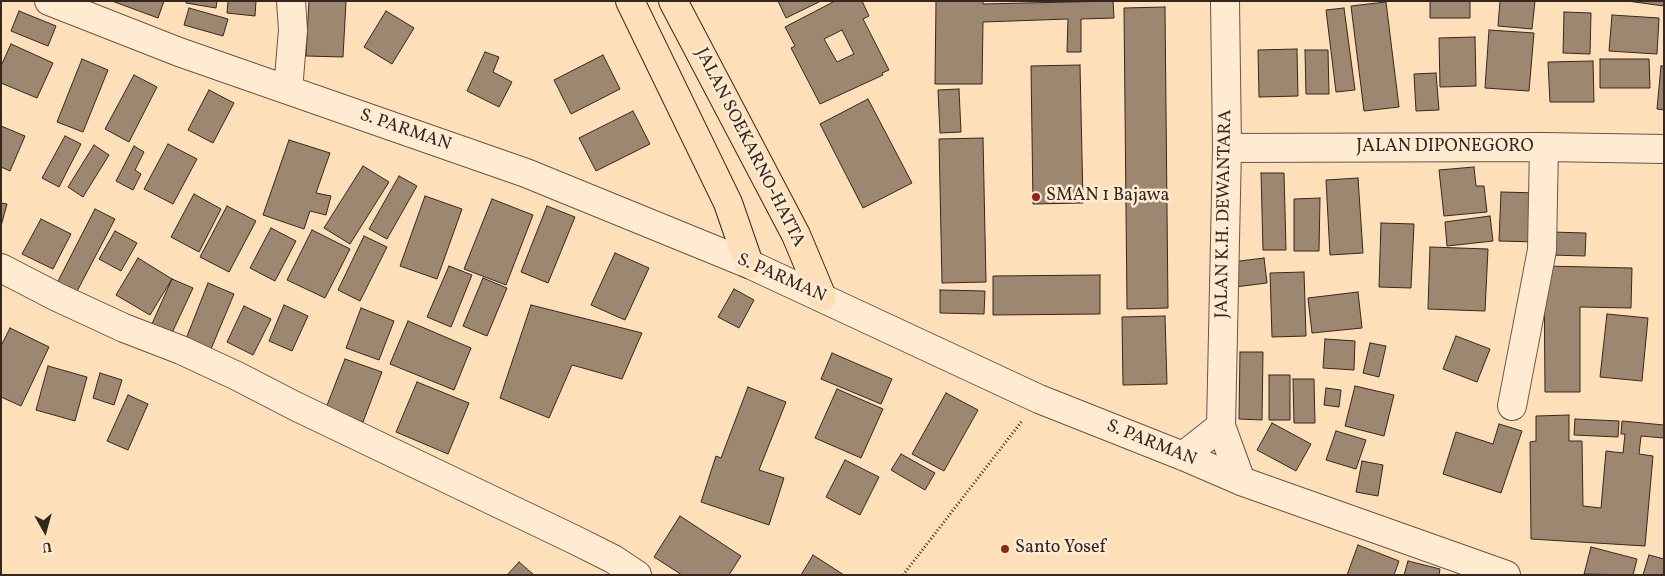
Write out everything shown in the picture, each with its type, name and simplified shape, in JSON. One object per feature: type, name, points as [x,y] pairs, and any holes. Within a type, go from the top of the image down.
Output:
[{"type":"highway","points":[[630,1],[728,203],[749,264]]},
{"type":"highway","name":"JALAN SOEKARNO-HATTA","points":[[673,1],[796,235],[822,297]]},
{"type":"street","name":"S. PARMAN","points":[[49,1],[179,52],[526,173],[749,264],[1039,399],[1241,481],[1497,573]]},
{"type":"street","points":[[288,90],[293,30],[291,1]]},
{"type":"street","name":"JALAN K.H. DEWANTARA","points":[[1222,426],[1227,148],[1225,1]]},
{"type":"street","points":[[1512,406],[1541,257],[1544,147]]},
{"type":"street","name":"JALAN DIPONEGORO","points":[[1227,148],[1544,147],[1664,149]]},
{"type":"street","points":[[1,268],[115,324],[181,350],[237,376],[295,406],[605,555],[637,575]]},
{"type":"street","points":[[1183,456],[1222,426],[1241,481]]},
{"type":"path","points":[[903,575],[1039,399]]},
{"type":"building","points":[[112,1],[164,1],[158,18]]},
{"type":"building","points":[[186,1],[217,1],[216,8],[186,3]]},
{"type":"building","points":[[228,1],[256,1],[255,16],[227,13]]},
{"type":"building","points":[[309,1],[346,1],[343,57],[306,56]]},
{"type":"building","points":[[778,1],[821,1],[786,18]]},
{"type":"building","points":[[835,1],[862,1],[869,16],[863,19],[889,70],[882,73],[883,75],[820,104],[791,48],[795,46],[785,27]],"holes":[[[842,30],[854,54],[837,62],[824,39]]]},
{"type":"building","points":[[936,1],[983,1],[983,4],[1113,1],[1114,18],[1081,19],[1081,52],[1067,52],[1068,19],[983,22],[982,84],[935,84]]},
{"type":"building","points":[[1430,1],[1470,1],[1470,18],[1430,18]]},
{"type":"building","points":[[1500,1],[1535,1],[1532,29],[1498,26]]},
{"type":"building","points":[[1627,1],[1664,1],[1664,6]]},
{"type":"building","points":[[1386,2],[1399,107],[1364,111],[1351,6]]},
{"type":"building","points":[[1165,7],[1168,308],[1127,309],[1124,8]]},
{"type":"building","points":[[189,8],[228,19],[223,36],[184,25]]},
{"type":"building","points":[[1344,8],[1355,90],[1336,92],[1326,10]]},
{"type":"building","points":[[19,11],[56,26],[48,46],[11,31]]},
{"type":"building","points":[[386,11],[414,28],[392,64],[364,47]]},
{"type":"building","points":[[1564,12],[1591,13],[1590,54],[1563,53]]},
{"type":"building","points":[[1612,15],[1659,18],[1657,54],[1609,51]]},
{"type":"building","points":[[1489,30],[1534,33],[1529,91],[1485,88]]},
{"type":"building","points":[[1475,37],[1476,86],[1440,87],[1439,38]]},
{"type":"building","points":[[11,44],[53,63],[37,98],[1,83],[1,66]]},
{"type":"building","points":[[1297,49],[1298,96],[1259,97],[1258,50]]},
{"type":"building","points":[[1305,50],[1328,50],[1329,94],[1306,94]]},
{"type":"building","points":[[485,52],[499,57],[493,72],[512,82],[499,107],[467,91]]},
{"type":"building","points":[[603,55],[620,89],[571,114],[554,80]]},
{"type":"building","points":[[82,59],[108,70],[83,132],[57,122]]},
{"type":"building","points":[[1600,59],[1649,59],[1650,88],[1600,88]]},
{"type":"building","points":[[1593,61],[1594,102],[1550,102],[1548,62]]},
{"type":"building","points":[[1080,65],[1083,203],[1033,204],[1031,66]]},
{"type":"building","points":[[1661,66],[1664,66],[1664,110],[1657,109]]},
{"type":"building","points":[[1436,73],[1439,110],[1416,111],[1414,74]]},
{"type":"building","points":[[134,75],[157,87],[129,142],[105,129]]},
{"type":"building","points":[[959,89],[961,132],[940,133],[938,90]]},
{"type":"building","points":[[209,90],[234,103],[213,143],[188,130]]},
{"type":"building","points":[[868,99],[912,183],[863,208],[820,124]]},
{"type":"building","points":[[633,111],[650,144],[596,171],[579,138]]},
{"type":"building","points":[[1,126],[25,136],[10,171],[1,167]]},
{"type":"building","points":[[65,136],[81,144],[59,187],[42,178]]},
{"type":"building","points":[[983,138],[986,282],[942,283],[939,139]]},
{"type":"building","points":[[289,140],[330,153],[316,193],[331,196],[326,215],[310,211],[304,229],[263,215]]},
{"type":"building","points":[[168,144],[197,159],[173,204],[144,189]]},
{"type":"building","points":[[94,145],[109,155],[83,197],[68,187]]},
{"type":"building","points":[[134,146],[144,152],[135,170],[141,174],[133,190],[116,181]]},
{"type":"building","points":[[363,166],[389,182],[350,244],[324,228]]},
{"type":"building","points":[[1474,167],[1476,186],[1484,186],[1487,212],[1444,216],[1439,170]]},
{"type":"building","points":[[1261,173],[1284,173],[1286,250],[1263,250]]},
{"type":"building","points":[[399,176],[417,186],[387,239],[369,229]]},
{"type":"building","points":[[1358,178],[1363,253],[1330,255],[1326,180]]},
{"type":"building","points":[[1501,192],[1539,193],[1537,242],[1499,241]]},
{"type":"building","points":[[194,194],[221,209],[199,252],[171,237]]},
{"type":"building","points":[[425,196],[462,209],[437,279],[400,266]]},
{"type":"building","points":[[1320,198],[1319,251],[1294,251],[1294,199]]},
{"type":"building","points":[[492,199],[533,215],[506,285],[464,269]]},
{"type":"building","points":[[1,203],[7,204],[1,226]]},
{"type":"building","points":[[227,206],[256,221],[229,272],[200,257]]},
{"type":"building","points":[[547,206],[575,217],[548,283],[521,272]]},
{"type":"building","points":[[95,209],[115,219],[75,295],[56,285]]},
{"type":"building","points":[[1490,216],[1493,241],[1447,246],[1445,222]]},
{"type":"building","points":[[41,219],[71,234],[53,269],[22,254]]},
{"type":"building","points":[[1381,223],[1414,224],[1411,288],[1379,287]]},
{"type":"building","points":[[271,228],[296,241],[275,281],[250,268]]},
{"type":"building","points":[[312,230],[350,249],[325,298],[287,280]]},
{"type":"building","points":[[115,231],[137,243],[121,271],[99,259]]},
{"type":"building","points":[[1551,232],[1586,233],[1585,256],[1551,255]]},
{"type":"building","points":[[364,236],[387,247],[360,301],[338,290]]},
{"type":"building","points":[[1430,247],[1488,249],[1485,311],[1428,309]]},
{"type":"building","points":[[615,253],[649,268],[625,320],[591,305]]},
{"type":"building","points":[[138,258],[172,279],[150,315],[116,295]]},
{"type":"building","points":[[1264,258],[1267,283],[1235,287],[1232,262]]},
{"type":"building","points":[[449,266],[472,275],[451,327],[427,317]]},
{"type":"building","points":[[1544,266],[1632,268],[1631,308],[1580,307],[1580,392],[1545,392]]},
{"type":"building","points":[[1304,272],[1306,336],[1272,337],[1270,273]]},
{"type":"building","points":[[1100,275],[1100,314],[993,315],[993,276]]},
{"type":"building","points":[[483,278],[507,288],[487,336],[463,326]]},
{"type":"building","points":[[172,279],[193,288],[171,335],[151,326]]},
{"type":"building","points":[[208,283],[234,294],[211,349],[186,339]]},
{"type":"building","points":[[734,289],[754,300],[739,328],[718,317]]},
{"type":"building","points":[[940,290],[985,291],[984,314],[940,313]]},
{"type":"building","points":[[1358,292],[1362,328],[1312,333],[1308,298]]},
{"type":"building","points":[[284,305],[308,316],[292,351],[269,341]]},
{"type":"building","points":[[531,305],[642,333],[622,379],[572,365],[549,418],[500,398]]},
{"type":"building","points":[[244,306],[271,319],[253,355],[227,342]]},
{"type":"building","points":[[361,308],[394,321],[379,360],[346,348]]},
{"type":"building","points":[[1607,314],[1648,318],[1642,381],[1600,377]]},
{"type":"building","points":[[1165,316],[1167,384],[1123,385],[1122,317]]},
{"type":"building","points":[[408,321],[471,348],[454,390],[390,364]]},
{"type":"building","points":[[10,328],[49,347],[21,406],[1,397],[1,346]]},
{"type":"building","points":[[1456,336],[1490,349],[1477,382],[1443,369]]},
{"type":"building","points":[[1325,339],[1355,341],[1354,370],[1323,368]]},
{"type":"building","points":[[1370,343],[1386,346],[1379,377],[1363,373]]},
{"type":"building","points":[[1240,352],[1263,352],[1262,420],[1239,419]]},
{"type":"building","points":[[832,353],[892,379],[881,404],[821,379]]},
{"type":"building","points":[[345,359],[382,372],[363,422],[326,408]]},
{"type":"building","points":[[48,366],[87,377],[75,421],[36,410]]},
{"type":"building","points":[[100,373],[122,380],[114,405],[93,398]]},
{"type":"building","points":[[1269,375],[1290,375],[1290,420],[1269,420]]},
{"type":"building","points":[[1293,379],[1314,379],[1315,423],[1294,423]]},
{"type":"building","points":[[417,382],[469,403],[448,454],[396,432]]},
{"type":"building","points":[[1355,386],[1394,395],[1384,436],[1345,426]]},
{"type":"building","points":[[748,387],[786,402],[759,470],[784,478],[769,525],[701,502],[716,456],[721,458]]},
{"type":"building","points":[[1326,388],[1341,390],[1339,407],[1324,405]]},
{"type":"building","points":[[837,389],[883,409],[861,458],[815,438]]},
{"type":"building","points":[[946,393],[978,410],[944,471],[912,454]]},
{"type":"building","points":[[128,395],[148,404],[128,450],[107,441]]},
{"type":"building","points":[[1569,415],[1569,441],[1582,441],[1583,506],[1601,508],[1606,451],[1623,453],[1625,434],[1621,434],[1622,421],[1664,425],[1664,438],[1641,436],[1639,454],[1653,456],[1645,546],[1531,539],[1530,442],[1536,441],[1536,416]]},
{"type":"building","points":[[1575,419],[1619,421],[1618,437],[1574,435]]},
{"type":"building","points":[[1272,423],[1311,444],[1296,471],[1257,450]]},
{"type":"building","points":[[1499,424],[1522,431],[1501,493],[1443,474],[1456,432],[1493,444]]},
{"type":"building","points":[[1336,431],[1366,440],[1356,469],[1326,460]]},
{"type":"building","points":[[901,454],[935,473],[925,490],[891,470]]},
{"type":"building","points":[[845,460],[879,477],[860,515],[826,497]]},
{"type":"building","points":[[1362,461],[1383,465],[1378,496],[1356,492]]},
{"type":"building","points":[[680,516],[741,556],[729,575],[682,575],[654,557]]},
{"type":"building","points":[[1358,545],[1399,561],[1394,575],[1347,575]]},
{"type":"building","points":[[1591,547],[1637,559],[1633,575],[1584,574]]},
{"type":"building","points":[[813,555],[844,575],[801,575]]},
{"type":"building","points":[[1649,555],[1664,559],[1664,575],[1643,575]]},
{"type":"building","points":[[1408,561],[1440,569],[1439,575],[1404,575]]},
{"type":"building","points":[[519,562],[534,575],[507,575]]},
{"type":"place","name":"SMAN 1 Bajawa","points":[[1036,197]]},
{"type":"place","name":"Santo Yosef","points":[[1005,549]]}]
